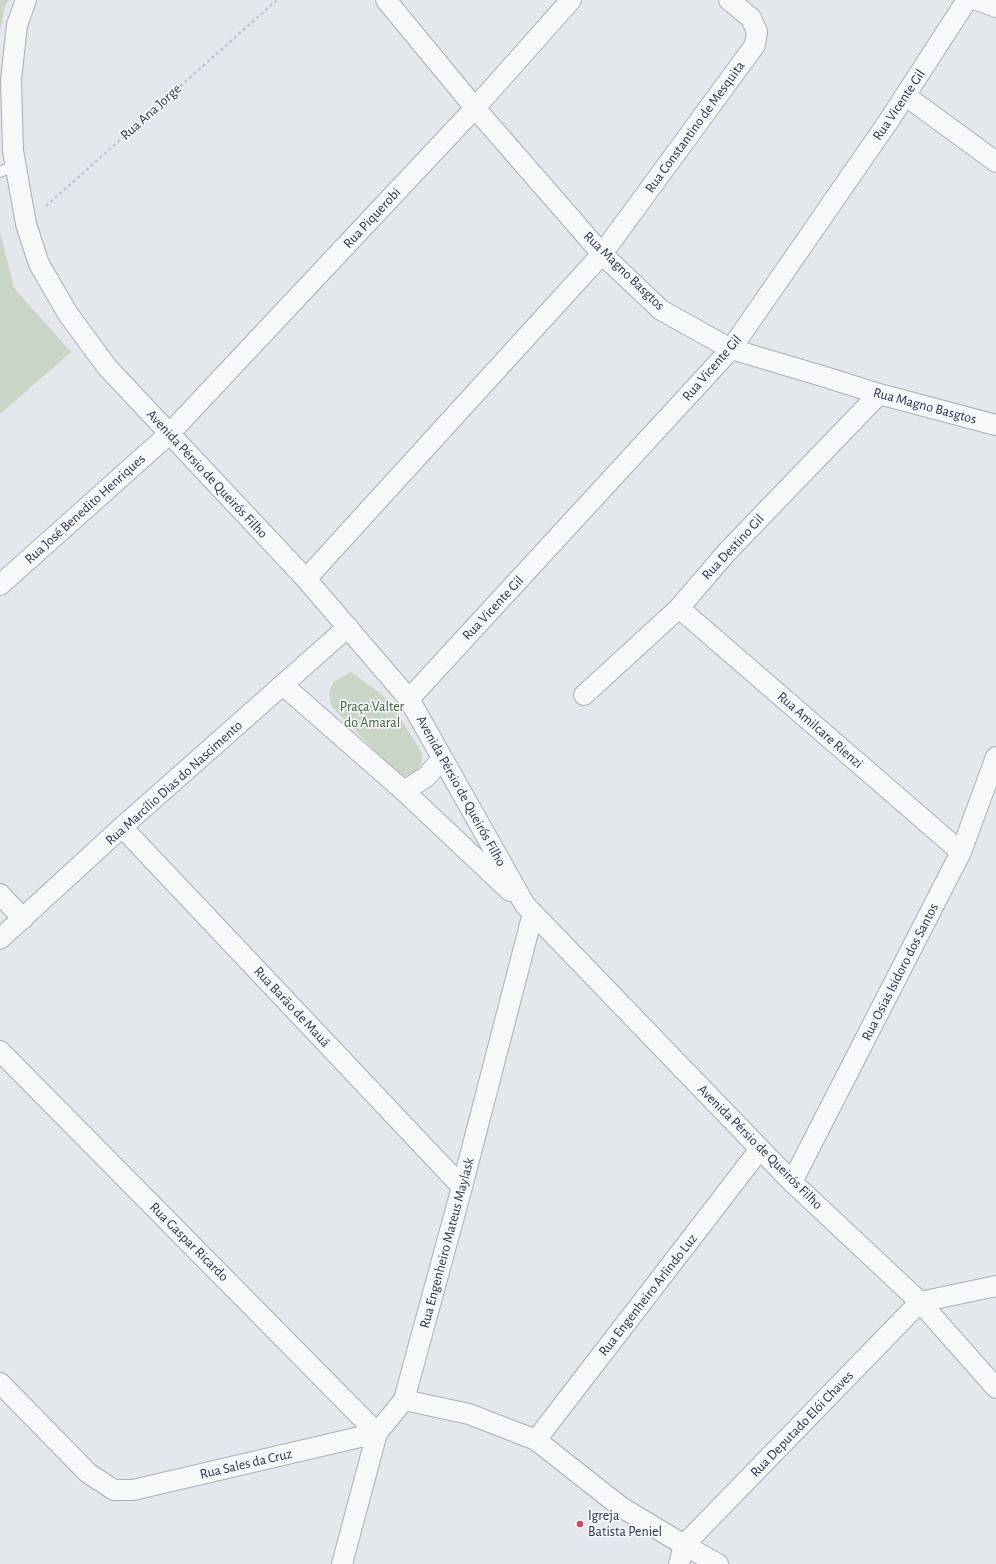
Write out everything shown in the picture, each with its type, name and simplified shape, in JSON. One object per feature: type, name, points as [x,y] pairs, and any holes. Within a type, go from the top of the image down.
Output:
[{"type":"street","name":"Avenida Pérsio de Queirós Filho","points":[[26,0],[17,25],[11,80],[13,151],[8,168],[39,264],[68,314],[107,367],[306,579],[409,699],[529,909]]},
{"type":"street","name":"Rua Magno Basgtos","points":[[386,0],[475,108],[602,254],[661,310],[731,349],[879,394],[996,425]]},
{"type":"street","name":"Rua Piquerobi","points":[[169,434],[475,108],[571,0]]},
{"type":"street","name":"Rua Constantino de Mesquita","points":[[306,579],[602,254],[755,46],[757,32],[751,18],[729,0]]},
{"type":"street","name":"Rua Vicente Gil","points":[[409,699],[731,349],[906,96],[967,0]]},
{"type":"street","points":[[977,0],[996,7]]},
{"type":"street","points":[[906,96],[996,162]]},
{"type":"street","name":"Rua Destino Gil","points":[[584,695],[679,608],[726,553],[879,394]]},
{"type":"street","name":"Rua José Benedito Henriques","points":[[0,585],[169,434]]},
{"type":"street","name":"Rua Amilcare Rienzi","points":[[679,608],[962,852]]},
{"type":"street","name":"Rua Marcílio Dias do Nascimento","points":[[0,939],[122,827],[348,627]]},
{"type":"street","name":"Avenida Pérsio de Queirós Filho","points":[[283,685],[404,792],[529,909],[792,1182],[920,1302],[996,1388]]},
{"type":"street","name":"Rua Osias Isidoro dos Santos","points":[[792,1182],[962,852],[996,757]]},
{"type":"street","points":[[404,792],[426,777],[442,759]]},
{"type":"street","name":"Rua Barão de Mauá","points":[[122,827],[462,1187]]},
{"type":"street","points":[[0,894],[23,919]]},
{"type":"street","name":"Rua Engenheiro Mateus Maylask","points":[[342,1564],[377,1433],[404,1400],[462,1187],[529,909]]},
{"type":"street","name":"Rua Gaspar Ricardo","points":[[0,1052],[377,1433]]},
{"type":"street","name":"Rua Engenheiro Arlindo Luz","points":[[536,1440],[760,1149]]},
{"type":"street","points":[[920,1302],[996,1286]]},
{"type":"street","name":"Rua Deputado Elói Chaves","points":[[681,1555],[920,1302]]},
{"type":"street","name":"Rua Sales da Cruz","points":[[0,1383],[88,1473],[114,1490],[133,1490],[377,1433]]},
{"type":"street","points":[[404,1400],[470,1414],[536,1440],[681,1555],[718,1564]]},
{"type":"path","name":"Rua Ana Jorge","points":[[26,224],[277,0]]},
{"type":"green space","points":[[0,0],[9,0],[5,6],[0,31]]},
{"type":"green space","points":[[0,232],[14,288],[71,352],[0,414]]},
{"type":"green space","name":"Praça Valter do Amaral","points":[[351,672],[389,700],[422,753],[421,765],[413,774],[401,777],[332,707],[329,693],[333,682]]},
{"type":"place","name":"Igreja Batista Peniel","points":[[580,1524]]}]
